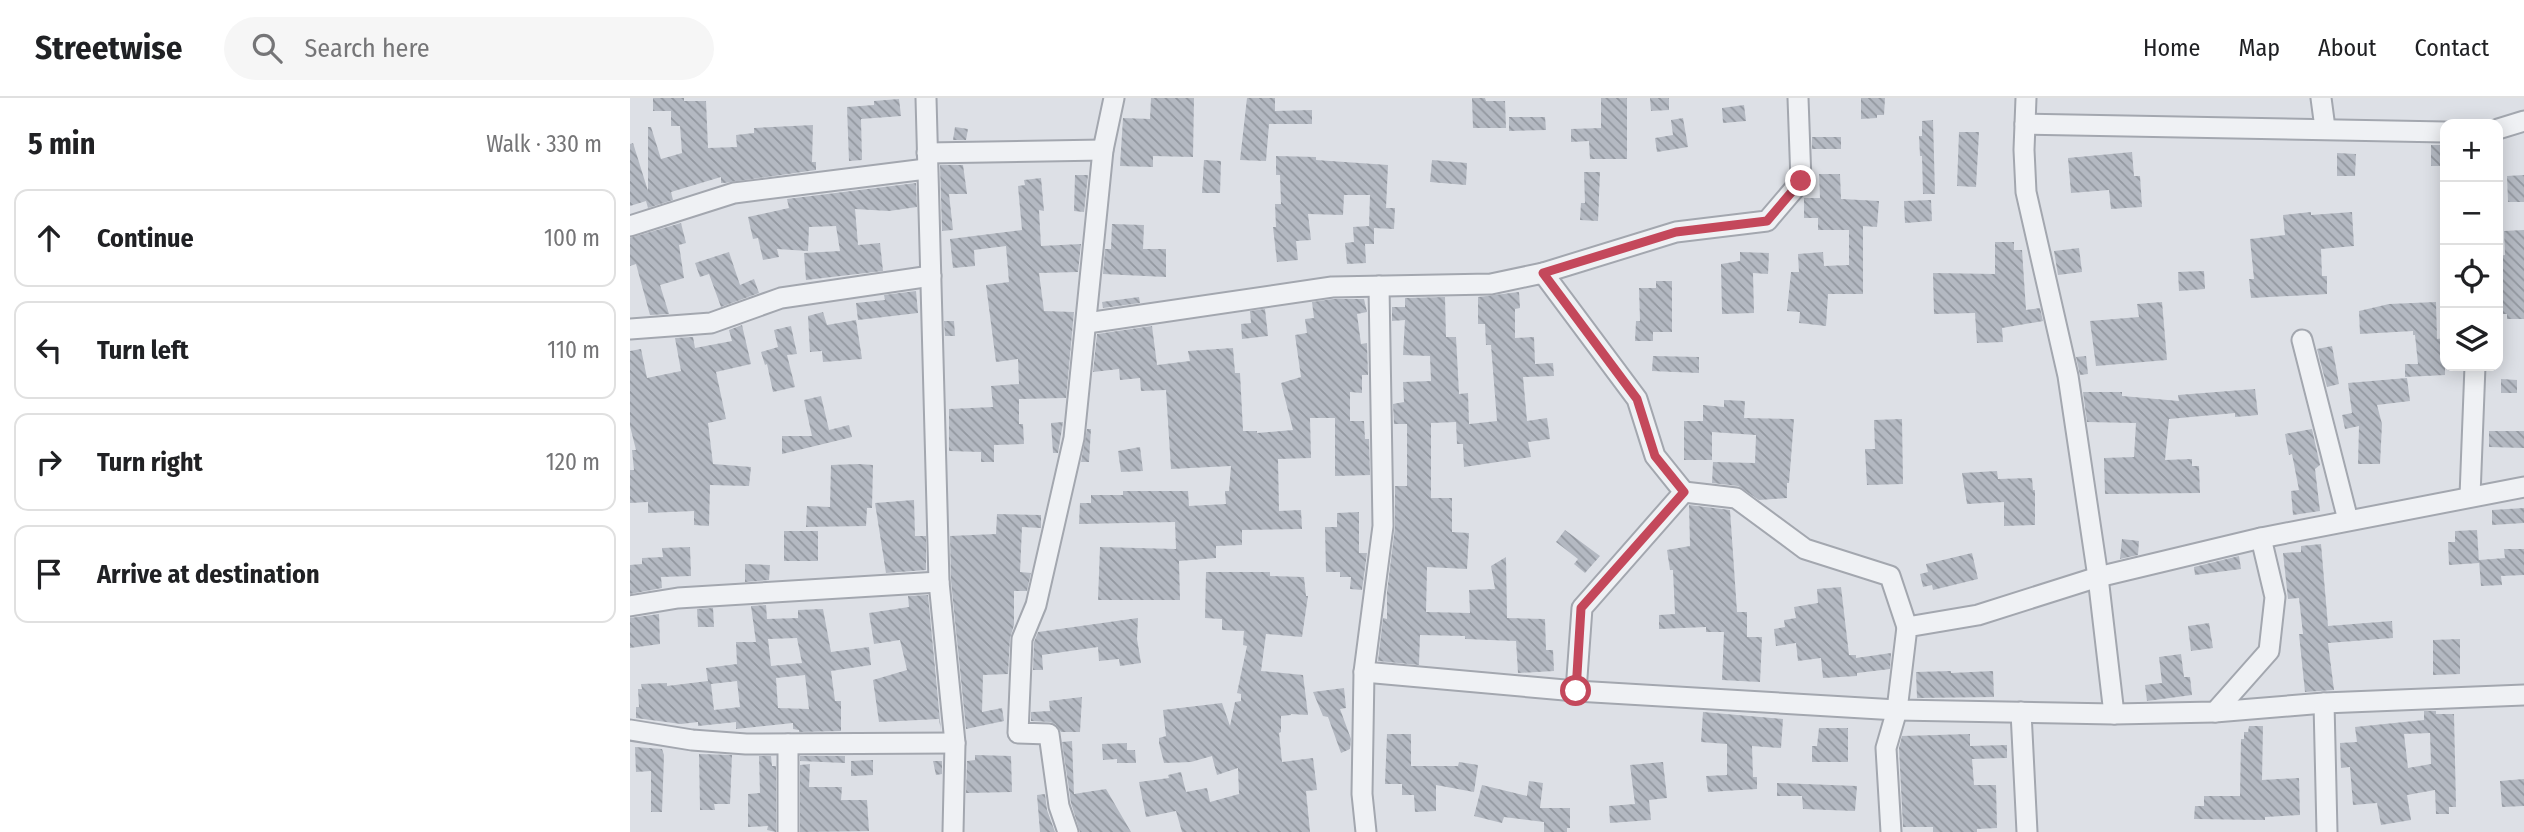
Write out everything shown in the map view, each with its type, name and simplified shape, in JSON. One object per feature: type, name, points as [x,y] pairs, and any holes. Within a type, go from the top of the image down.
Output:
[{"type":"street","points":[[926,98],[939,582],[955,743],[953,832]]},
{"type":"street","points":[[1068,832],[1059,806],[1049,734],[1018,733],[1021,652],[1022,639],[1036,605],[1074,438],[1103,150],[1114,98]]},
{"type":"street","points":[[1087,323],[1332,287],[1491,284],[1543,273],[1676,232],[1767,221],[1801,181],[1798,98]]},
{"type":"street","points":[[2026,98],[2026,192],[2068,376],[2098,577],[2114,714]]},
{"type":"street","points":[[2321,98],[2325,128]]},
{"type":"street","points":[[2503,127],[2524,121]]},
{"type":"street","points":[[2025,124],[2440,132]]},
{"type":"street","points":[[630,226],[734,193],[927,161],[1103,150]]},
{"type":"street","points":[[1543,273],[1637,399],[1655,456],[1684,492],[1737,498],[1805,549],[1890,576],[1908,627],[1897,710],[1886,748],[1891,832]]},
{"type":"street","points":[[630,330],[711,323],[781,298],[931,276]]},
{"type":"street","points":[[1366,832],[1362,794],[1364,672],[1383,526],[1378,286]]},
{"type":"street","points":[[2302,340],[2348,520]]},
{"type":"street","points":[[2470,496],[2475,371]]},
{"type":"street","points":[[1908,627],[1978,615],[2098,577],[2261,538],[2524,487]]},
{"type":"street","points":[[1576,691],[1581,608],[1684,492]]},
{"type":"street","points":[[2215,712],[2269,651],[2275,597],[2261,538]]},
{"type":"street","points":[[630,607],[678,598],[939,582]]},
{"type":"street","points":[[1364,672],[1576,691],[1897,710],[2114,714],[2215,712],[2324,703],[2524,695]]},
{"type":"street","points":[[2324,703],[2327,832]]},
{"type":"street","points":[[2021,712],[2027,832]]},
{"type":"street","points":[[630,730],[692,740],[788,744],[955,743]]},
{"type":"street","points":[[788,744],[788,832]]},
{"type":"building","points":[[653,98],[706,101],[708,148],[737,147],[736,135],[754,133],[754,128],[813,125],[812,162],[816,162],[816,170],[724,183],[721,183],[721,177],[671,192],[673,200],[648,208],[646,201],[630,206],[630,144],[633,143],[648,191],[648,127],[651,127],[661,159],[682,153],[680,126],[671,126],[671,111],[653,111]]},
{"type":"building","points":[[1151,98],[1194,98],[1193,157],[1153,156],[1153,167],[1120,166],[1123,118],[1150,119]]},
{"type":"building","points":[[1247,98],[1275,98],[1275,111],[1312,110],[1312,124],[1269,124],[1266,161],[1240,160]]},
{"type":"building","points":[[1472,98],[1505,101],[1506,128],[1473,128]]},
{"type":"building","points":[[1601,98],[1627,98],[1627,159],[1590,159],[1589,141],[1571,142],[1571,129],[1601,128]]},
{"type":"building","points":[[1650,98],[1669,98],[1669,110],[1651,111]]},
{"type":"building","points":[[1861,98],[1885,98],[1884,115],[1861,119]]},
{"type":"building","points":[[899,99],[901,116],[861,119],[862,160],[849,161],[847,107],[874,105],[874,101]]},
{"type":"building","points":[[1744,105],[1746,121],[1723,123],[1722,108]]},
{"type":"building","points":[[1509,117],[1545,117],[1546,130],[1509,131]]},
{"type":"building","points":[[1683,118],[1688,147],[1657,152],[1655,138],[1673,135],[1671,120]]},
{"type":"building","points":[[1933,120],[1935,194],[1923,194],[1919,136],[1922,136],[1922,121]]},
{"type":"building","points":[[955,127],[968,129],[966,140],[953,140]]},
{"type":"building","points":[[1959,132],[1979,132],[1976,187],[1957,186]]},
{"type":"building","points":[[1812,137],[1841,137],[1841,149],[1812,149]]},
{"type":"building","points":[[2431,145],[2440,145],[2440,166],[2431,166]]},
{"type":"building","points":[[2132,152],[2134,176],[2140,176],[2142,207],[2111,209],[2109,190],[2071,193],[2068,158]]},
{"type":"building","points":[[2337,153],[2356,154],[2355,176],[2337,176]]},
{"type":"building","points":[[1276,156],[1316,157],[1316,160],[1388,165],[1386,208],[1395,208],[1394,229],[1374,228],[1374,244],[1365,244],[1366,263],[1347,264],[1345,243],[1354,242],[1353,227],[1369,226],[1370,195],[1344,195],[1343,215],[1308,214],[1311,240],[1296,241],[1298,260],[1277,262],[1273,227],[1276,227],[1275,204],[1281,204]]},
{"type":"building","points":[[1204,160],[1221,161],[1220,193],[1202,193]]},
{"type":"building","points":[[1432,160],[1467,163],[1466,185],[1430,182]]},
{"type":"building","points":[[940,165],[963,165],[967,194],[949,194],[953,230],[942,231]]},
{"type":"building","points":[[1584,172],[1600,172],[1598,221],[1580,220],[1581,203],[1585,203]]},
{"type":"building","points":[[1819,174],[1840,174],[1841,199],[1879,201],[1877,227],[1863,226],[1863,294],[1828,294],[1826,326],[1799,323],[1800,312],[1787,311],[1791,272],[1799,272],[1798,254],[1823,252],[1824,266],[1849,265],[1849,230],[1818,230],[1818,218],[1804,218],[1804,198],[1820,198]]},
{"type":"building","points":[[1075,175],[1088,175],[1084,212],[1074,211]]},
{"type":"building","points":[[2524,175],[2524,202],[2508,202],[2507,176]]},
{"type":"building","points":[[1041,178],[1044,211],[1039,210],[1041,246],[1081,244],[1078,272],[1039,273],[1044,311],[1074,312],[1066,398],[1019,399],[1019,424],[1023,424],[1024,444],[994,445],[994,462],[981,462],[981,452],[949,451],[949,409],[993,407],[991,386],[1019,384],[1018,359],[996,362],[986,285],[1009,282],[1006,246],[974,250],[975,266],[953,268],[950,239],[1022,230],[1018,186],[1025,185],[1024,180]]},
{"type":"building","points":[[916,183],[917,207],[889,211],[855,209],[858,245],[880,243],[883,271],[806,280],[804,253],[840,251],[836,226],[809,227],[808,251],[777,249],[779,257],[763,260],[758,238],[753,239],[748,217],[789,208],[787,199]]},
{"type":"building","points":[[1931,200],[1932,221],[1905,223],[1904,201]]},
{"type":"building","points":[[2311,212],[2311,215],[2352,212],[2354,246],[2321,249],[2322,276],[2327,276],[2327,294],[2251,298],[2249,279],[2254,279],[2250,239],[2285,235],[2283,215]]},
{"type":"building","points":[[681,223],[686,243],[679,245],[684,278],[660,285],[669,314],[650,315],[636,264],[630,266],[630,238]]},
{"type":"building","points":[[1112,224],[1144,225],[1143,249],[1166,249],[1166,277],[1103,274],[1105,249],[1111,249]]},
{"type":"building","points":[[2524,230],[2524,319],[2507,319],[2507,314],[2503,314],[2504,231]]},
{"type":"building","points":[[1995,242],[2014,242],[2014,250],[2022,250],[2026,310],[2040,308],[2043,321],[2002,328],[2003,342],[1977,343],[1975,313],[1934,314],[1933,273],[1995,274]]},
{"type":"building","points":[[2079,248],[2082,272],[2058,275],[2054,251]]},
{"type":"building","points":[[729,252],[740,285],[754,279],[759,293],[721,307],[709,274],[700,277],[695,263]]},
{"type":"building","points":[[1740,252],[1769,253],[1768,274],[1753,273],[1754,313],[1722,314],[1721,264],[1740,261]]},
{"type":"building","points":[[2204,271],[2205,289],[2179,291],[2178,272]]},
{"type":"building","points":[[1656,281],[1672,281],[1672,332],[1653,332],[1653,341],[1635,341],[1636,321],[1640,321],[1639,288],[1656,288]]},
{"type":"building","points":[[916,291],[918,313],[858,320],[856,303],[885,300],[884,295]]},
{"type":"building","points":[[1519,292],[1520,308],[1515,309],[1515,338],[1534,337],[1535,364],[1553,363],[1554,376],[1523,377],[1527,421],[1547,418],[1550,439],[1528,442],[1531,457],[1464,467],[1463,444],[1457,444],[1456,422],[1431,423],[1431,498],[1452,498],[1452,532],[1469,533],[1467,569],[1427,567],[1426,612],[1470,613],[1469,590],[1495,589],[1491,566],[1506,557],[1507,618],[1545,619],[1546,650],[1553,650],[1554,671],[1518,673],[1516,641],[1465,639],[1465,636],[1420,635],[1419,665],[1378,661],[1383,618],[1387,619],[1387,592],[1395,527],[1395,486],[1407,486],[1407,424],[1394,424],[1393,404],[1404,402],[1403,382],[1431,381],[1430,356],[1403,355],[1405,320],[1392,321],[1392,307],[1405,307],[1405,298],[1445,297],[1446,337],[1456,337],[1459,394],[1468,393],[1469,424],[1497,421],[1491,345],[1486,345],[1485,324],[1478,324],[1478,297]]},
{"type":"building","points":[[1139,297],[1140,303],[1103,308],[1102,302]]},
{"type":"building","points":[[1364,299],[1367,312],[1357,314],[1361,344],[1367,343],[1368,375],[1362,375],[1362,393],[1350,392],[1350,421],[1364,421],[1365,439],[1369,439],[1370,475],[1335,476],[1335,418],[1310,418],[1311,458],[1278,459],[1279,511],[1301,510],[1302,529],[1242,530],[1242,545],[1216,546],[1216,558],[1179,561],[1180,600],[1098,600],[1100,547],[1176,549],[1175,522],[1079,524],[1080,503],[1091,503],[1091,495],[1123,495],[1123,491],[1188,491],[1189,506],[1226,504],[1225,491],[1229,491],[1231,466],[1171,469],[1166,390],[1141,391],[1140,378],[1120,380],[1119,369],[1093,372],[1097,334],[1152,326],[1157,365],[1190,361],[1188,351],[1233,348],[1235,373],[1240,373],[1243,431],[1257,433],[1293,430],[1281,383],[1301,377],[1295,335],[1307,333],[1305,319],[1314,318],[1312,302]]},
{"type":"building","points":[[2162,302],[2167,360],[2096,366],[2090,321],[2139,317],[2137,304]]},
{"type":"building","points":[[2436,302],[2440,371],[2445,371],[2445,375],[2405,377],[2405,364],[2418,364],[2413,331],[2360,334],[2359,311],[2389,304]]},
{"type":"building","points":[[1265,309],[1268,336],[1242,339],[1241,324],[1251,323],[1250,311]]},
{"type":"building","points":[[823,312],[827,325],[856,320],[862,359],[823,362],[822,351],[810,352],[808,316]]},
{"type":"building","points":[[944,321],[954,321],[955,336],[945,336]]},
{"type":"building","points":[[742,325],[751,364],[716,372],[726,419],[708,423],[713,464],[751,467],[749,486],[710,485],[709,526],[694,525],[694,511],[648,513],[648,502],[630,503],[630,470],[634,470],[632,450],[636,450],[630,426],[630,351],[641,349],[647,378],[681,371],[675,338],[693,337],[695,348],[732,341],[729,330]]},
{"type":"building","points":[[791,326],[797,354],[787,355],[795,387],[773,392],[767,364],[765,365],[761,352],[778,347],[774,330]]},
{"type":"building","points":[[2332,346],[2339,384],[2327,387],[2317,349]]},
{"type":"building","points":[[1653,356],[1699,357],[1699,373],[1652,371]]},
{"type":"building","points":[[2086,356],[2088,374],[2080,375],[2076,357]]},
{"type":"building","points":[[2407,378],[2410,401],[2377,405],[2382,424],[2380,464],[2358,464],[2359,426],[2345,429],[2342,415],[2352,413],[2348,383]]},
{"type":"building","points":[[2501,379],[2517,380],[2517,393],[2501,393]]},
{"type":"building","points":[[2255,389],[2258,415],[2235,417],[2235,413],[2169,419],[2165,460],[2192,459],[2192,466],[2199,466],[2200,493],[2105,494],[2104,458],[2134,457],[2136,423],[2087,422],[2083,392],[2122,392],[2122,396],[2179,401],[2178,395]]},
{"type":"building","points":[[821,396],[829,430],[849,425],[852,437],[782,454],[782,436],[812,436],[804,400]]},
{"type":"building","points":[[1724,400],[1745,401],[1744,418],[1794,419],[1787,498],[1759,500],[1738,486],[1712,483],[1713,462],[1755,463],[1756,435],[1712,432],[1712,460],[1684,460],[1684,421],[1703,421],[1703,405],[1724,407]]},
{"type":"building","points":[[1902,419],[1903,484],[1867,485],[1865,449],[1875,449],[1874,420]]},
{"type":"building","points":[[1063,422],[1058,453],[1053,453],[1051,423]]},
{"type":"building","points":[[1087,429],[1091,429],[1089,462],[1081,462]]},
{"type":"building","points":[[2312,429],[2320,465],[2315,469],[2320,511],[2293,515],[2291,491],[2299,490],[2285,434]]},
{"type":"building","points":[[2489,431],[2524,431],[2524,448],[2489,447]]},
{"type":"building","points":[[1140,447],[1143,471],[1121,472],[1118,451]]},
{"type":"building","points":[[831,465],[873,465],[872,508],[867,508],[866,526],[806,527],[807,506],[830,507]]},
{"type":"building","points":[[1997,471],[1998,479],[2032,478],[2035,490],[2035,525],[2004,526],[2004,502],[1967,504],[1962,473]]},
{"type":"building","points":[[914,500],[915,536],[926,536],[926,570],[886,573],[875,503]]},
{"type":"building","points":[[1689,505],[1730,510],[1737,612],[1747,612],[1747,637],[1762,637],[1760,682],[1722,680],[1724,632],[1706,632],[1706,627],[1659,629],[1659,615],[1675,614],[1673,570],[1670,570],[1667,550],[1690,546]]},
{"type":"building","points":[[2524,508],[2524,523],[2492,525],[2492,510]]},
{"type":"building","points":[[1359,512],[1359,553],[1367,553],[1362,590],[1350,589],[1351,577],[1340,577],[1340,572],[1326,572],[1325,527],[1337,527],[1337,513]]},
{"type":"building","points":[[997,514],[1041,515],[1041,528],[1022,527],[1020,572],[1031,573],[1027,591],[1014,591],[1014,625],[1010,638],[1008,674],[983,675],[982,712],[1002,708],[1004,721],[966,729],[951,581],[950,536],[996,534]]},
{"type":"building","points":[[1565,530],[1600,556],[1585,573],[1574,564],[1578,559],[1556,542]]},
{"type":"building","points":[[2477,530],[2479,563],[2449,565],[2448,542],[2455,542],[2455,531]]},
{"type":"building","points":[[784,531],[818,531],[818,561],[784,561]]},
{"type":"building","points":[[2122,539],[2139,541],[2138,555],[2120,559]]},
{"type":"building","points":[[2321,544],[2328,626],[2392,621],[2393,638],[2328,643],[2334,690],[2305,692],[2299,634],[2303,634],[2299,598],[2288,599],[2283,553],[2301,552],[2301,546]]},
{"type":"building","points":[[690,547],[691,576],[661,577],[662,588],[630,594],[630,565],[642,564],[642,558],[663,557],[662,548]]},
{"type":"building","points":[[2504,549],[2524,549],[2524,575],[2501,576],[2502,585],[2481,586],[2479,560],[2505,558]]},
{"type":"building","points":[[1972,553],[1978,579],[1933,590],[1932,585],[1923,587],[1920,574],[1928,572],[1926,564]]},
{"type":"building","points":[[2239,556],[2241,569],[2195,575],[2194,567]]},
{"type":"building","points":[[745,564],[770,565],[769,580],[745,582]]},
{"type":"building","points":[[1206,572],[1270,572],[1270,576],[1304,577],[1308,596],[1302,637],[1266,634],[1261,671],[1303,675],[1308,715],[1281,716],[1279,733],[1282,762],[1313,758],[1317,790],[1306,791],[1310,832],[1182,832],[1176,811],[1146,817],[1139,782],[1169,778],[1168,775],[1181,772],[1186,792],[1207,788],[1210,802],[1239,794],[1238,768],[1217,775],[1212,756],[1191,762],[1164,763],[1159,743],[1159,738],[1166,736],[1163,710],[1222,703],[1230,726],[1235,702],[1241,701],[1241,694],[1237,693],[1247,646],[1243,645],[1244,631],[1222,630],[1222,619],[1205,618]]},
{"type":"building","points":[[1841,587],[1849,655],[1856,655],[1856,658],[1891,653],[1890,669],[1857,673],[1857,676],[1823,678],[1821,658],[1798,661],[1796,643],[1776,646],[1774,629],[1785,627],[1784,620],[1796,618],[1794,607],[1818,603],[1817,589]]},
{"type":"building","points":[[928,595],[941,731],[939,719],[879,722],[873,680],[907,670],[900,640],[874,644],[869,613],[909,607],[908,596]]},
{"type":"building","points":[[766,605],[767,619],[798,618],[798,610],[823,609],[831,652],[869,647],[871,665],[831,671],[835,701],[841,701],[841,731],[799,732],[793,729],[793,723],[736,729],[736,722],[698,726],[698,722],[681,724],[636,718],[636,707],[639,707],[638,689],[642,689],[641,684],[667,683],[667,686],[708,681],[706,668],[737,664],[736,642],[756,642],[751,606]],"holes":[[[797,638],[802,663],[771,666],[768,639]],[[805,675],[809,709],[778,708],[776,678]],[[737,681],[740,707],[714,710],[711,684]]]},
{"type":"building","points":[[713,608],[714,627],[698,627],[697,609]]},
{"type":"building","points":[[659,614],[660,644],[630,648],[630,618]]},
{"type":"building","points":[[1138,618],[1137,639],[1141,663],[1120,666],[1119,659],[1099,661],[1098,647],[1042,655],[1043,670],[1033,670],[1034,642],[1038,632]]},
{"type":"building","points":[[2209,623],[2213,648],[2191,651],[2188,626]]},
{"type":"building","points":[[2460,639],[2460,674],[2433,675],[2433,640]]},
{"type":"building","points":[[2181,654],[2184,677],[2190,677],[2192,695],[2147,701],[2145,685],[2162,683],[2159,657]]},
{"type":"building","points":[[1993,671],[1994,697],[1917,698],[1916,672]]},
{"type":"building","points":[[1344,688],[1346,708],[1340,709],[1351,739],[1350,749],[1341,753],[1328,717],[1323,716],[1313,692]]},
{"type":"building","points":[[1082,697],[1080,732],[1061,732],[1050,722],[1031,721],[1031,712],[1050,711],[1049,701]]},
{"type":"building","points":[[2424,711],[2454,714],[2456,807],[2449,807],[2449,814],[2436,814],[2435,790],[2407,795],[2411,820],[2381,825],[2377,803],[2353,805],[2350,767],[2341,768],[2340,743],[2357,742],[2355,727],[2424,720]],"holes":[[[2430,733],[2431,764],[2408,768],[2404,734]]]},
{"type":"building","points":[[1703,712],[1783,719],[1781,748],[1752,746],[1753,777],[1757,777],[1757,789],[1708,792],[1706,776],[1727,775],[1727,744],[1701,742]]},
{"type":"building","points":[[2249,726],[2263,726],[2262,780],[2299,778],[2300,815],[2265,817],[2265,820],[2194,819],[2195,806],[2204,806],[2204,796],[2240,796],[2241,739],[2244,739],[2244,732],[2248,732]]},
{"type":"building","points":[[1819,728],[1848,728],[1848,762],[1812,762],[1812,746],[1817,746]]},
{"type":"building","points":[[1387,734],[1411,734],[1411,766],[1458,766],[1459,762],[1478,765],[1474,792],[1436,785],[1436,811],[1415,812],[1414,795],[1402,795],[1402,784],[1385,784]]},
{"type":"building","points":[[1970,734],[1970,746],[2007,745],[2007,758],[1972,759],[1974,785],[1996,785],[1997,828],[1977,829],[1977,832],[1933,832],[1933,827],[1903,827],[1899,748],[1902,736]]},
{"type":"building","points":[[1072,741],[1074,794],[1106,789],[1131,832],[1080,832],[1071,803],[1062,742]]},
{"type":"building","points":[[1127,743],[1127,750],[1135,750],[1136,763],[1117,763],[1117,759],[1103,760],[1102,744]]},
{"type":"building","points":[[635,747],[662,749],[662,812],[651,812],[651,771],[636,772]]},
{"type":"building","points":[[699,754],[732,755],[730,804],[714,804],[715,810],[700,810]]},
{"type":"building","points":[[975,755],[1011,756],[1012,792],[966,793],[967,761],[975,760]]},
{"type":"building","points":[[759,756],[771,756],[772,766],[776,766],[776,832],[767,830],[768,826],[748,827],[748,794],[760,793]]},
{"type":"building","points":[[800,756],[845,756],[845,763],[800,761]]},
{"type":"building","points":[[873,760],[873,775],[851,776],[851,761]]},
{"type":"building","points":[[933,761],[942,761],[942,774],[936,775]]},
{"type":"building","points":[[1663,762],[1667,798],[1649,800],[1651,820],[1610,823],[1609,806],[1635,804],[1630,765]]},
{"type":"building","points":[[810,764],[809,787],[842,787],[841,800],[867,800],[869,831],[800,832],[800,765]]},
{"type":"building","points":[[2524,779],[2524,806],[2502,807],[2500,781]]},
{"type":"building","points":[[1529,781],[1543,783],[1540,808],[1570,808],[1570,828],[1567,828],[1567,832],[1544,832],[1544,822],[1504,817],[1502,823],[1474,816],[1482,785],[1527,796]]},
{"type":"building","points":[[1777,783],[1857,786],[1855,811],[1803,809],[1802,796],[1777,796]]},
{"type":"building","points":[[1045,794],[1047,810],[1055,832],[1040,832],[1037,795]]},
{"type":"route","points":[[1576,691],[1581,608],[1684,492],[1655,456],[1637,399],[1543,273],[1676,232],[1767,221],[1801,181]]}]
